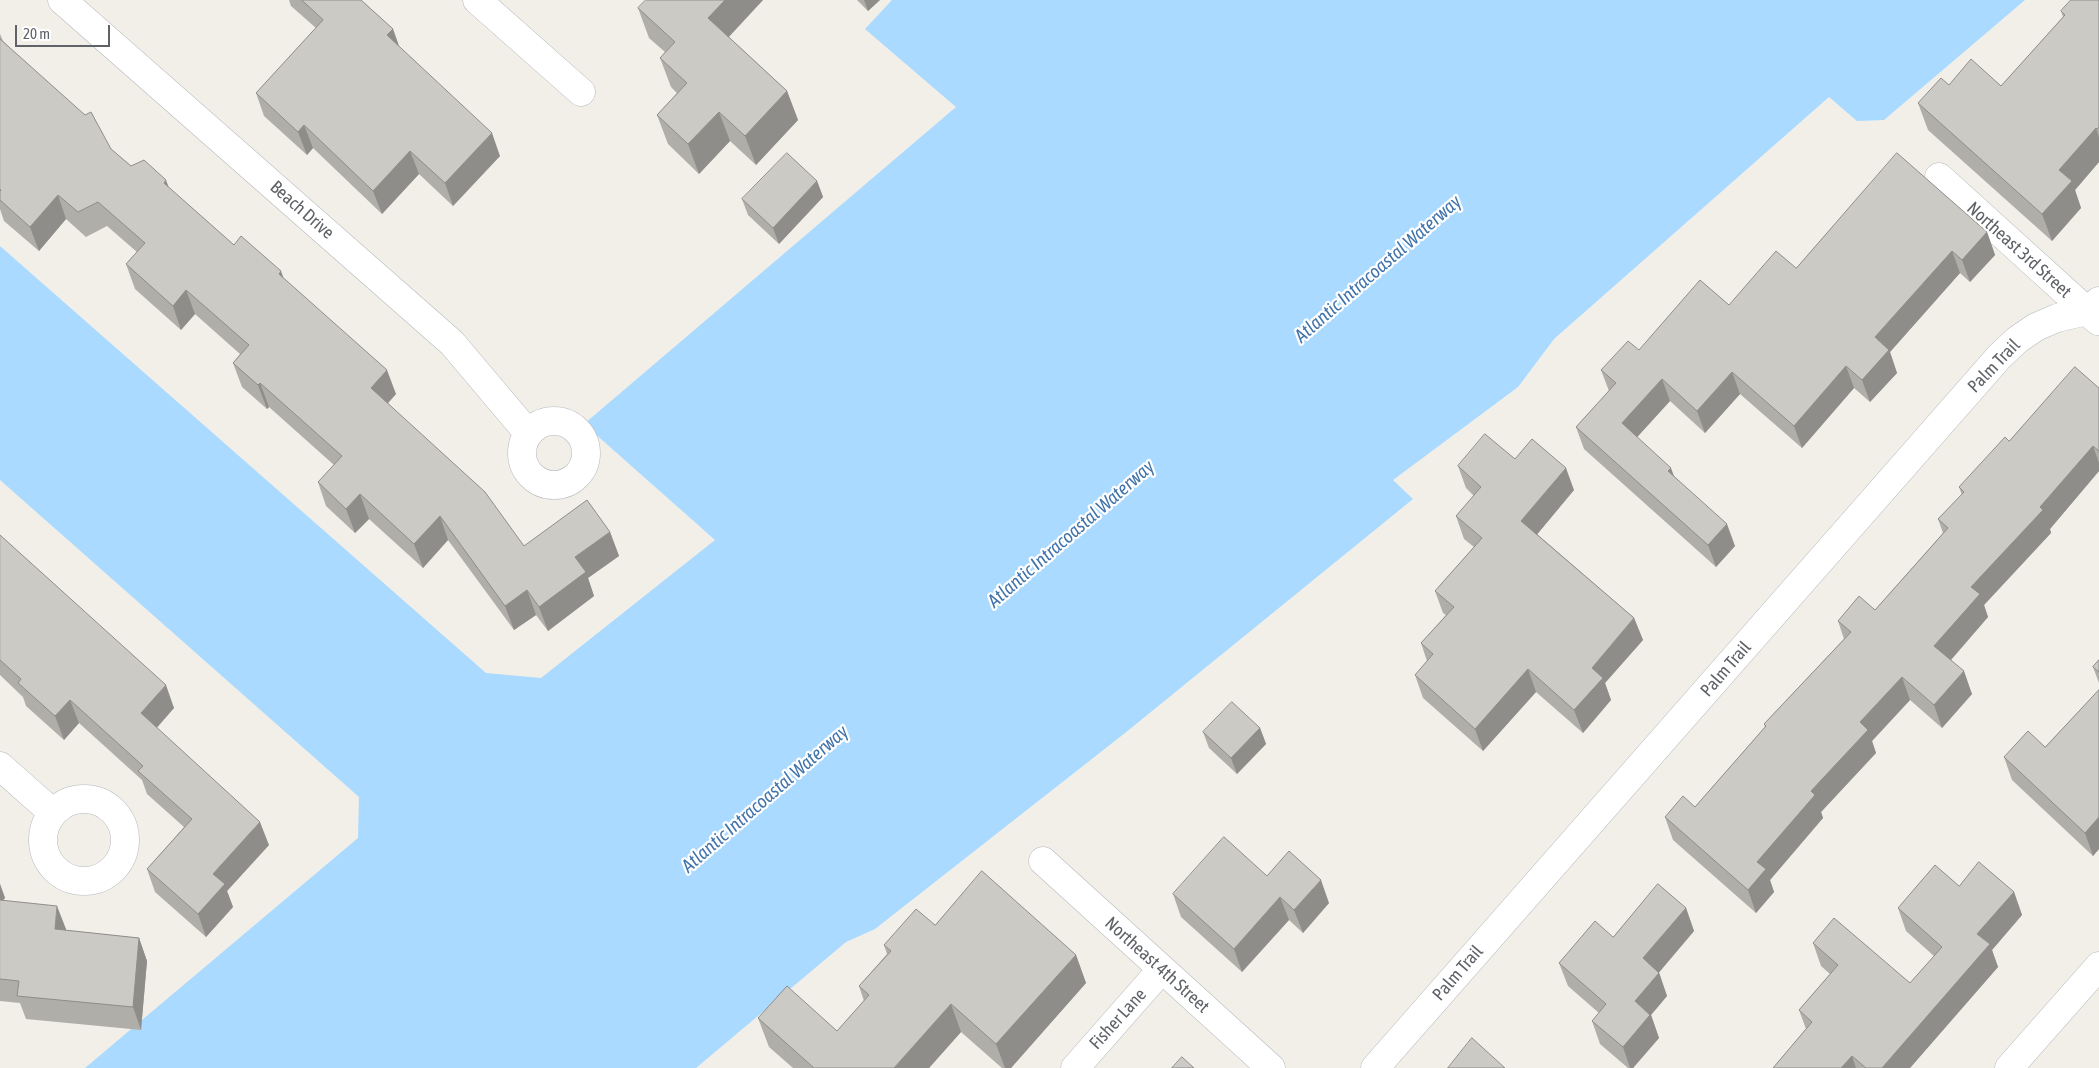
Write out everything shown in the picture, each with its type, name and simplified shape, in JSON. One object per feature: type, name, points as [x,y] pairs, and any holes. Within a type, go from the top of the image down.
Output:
[{"type":"street","name":"Beach Drive","points":[[62,0],[452,343],[528,433]]},
{"type":"street","points":[[477,0],[581,92]]},
{"type":"street","name":"Northeast 3rd Street","points":[[1939,177],[2095,312]]},
{"type":"street","name":"Palm Trail","points":[[1375,1068],[1999,357],[2017,340],[2036,327],[2057,318],[2095,312]]},
{"type":"street","points":[[0,766],[53,813]]},
{"type":"street","name":"Northeast 4th Street","points":[[1043,861],[1271,1068]]},
{"type":"street","points":[[2010,1068],[2099,966]]},
{"type":"street","name":"Fisher Lane","points":[[1075,1068],[1162,970]]},
{"type":"water","name":"Atlantic Intracoastal Waterway","points":[[892,0],[2025,0],[1884,120],[1857,121],[1829,97],[1554,339],[1518,387],[1393,480],[1413,499],[1125,733],[875,929],[846,942],[696,1068],[85,1068],[358,838],[359,797],[0,480],[0,246],[486,673],[541,678],[715,540],[584,424],[956,107],[865,29]]},
{"type":"building","points":[[302,0],[361,0],[393,29],[387,35],[492,133],[445,183],[410,151],[373,191],[304,125],[298,132],[256,93],[323,20]]},
{"type":"building","points":[[646,0],[725,0],[708,18],[787,91],[745,136],[719,112],[688,144],[657,115],[687,83],[660,58],[675,42],[638,8]]},
{"type":"building","points":[[2071,0],[2099,0],[2099,127],[2096,128],[2059,170],[2072,181],[2042,214],[1918,103],[1941,78],[1949,85],[1971,59],[2001,86],[2065,15],[2061,11]]},
{"type":"building","points":[[0,39],[85,115],[91,112],[111,149],[131,166],[144,160],[166,180],[164,183],[234,245],[241,236],[281,271],[279,274],[387,370],[371,388],[485,492],[524,546],[587,500],[610,532],[575,557],[586,572],[539,607],[527,590],[505,606],[440,516],[414,544],[360,494],[346,509],[318,482],[342,456],[260,383],[258,385],[233,363],[249,345],[186,290],[173,306],[126,264],[145,243],[98,202],[78,212],[58,195],[30,227],[0,200]]},
{"type":"building","points":[[787,153],[817,181],[773,228],[742,199]]},
{"type":"building","points":[[1897,153],[1987,232],[1962,260],[1952,251],[1875,337],[1889,350],[1862,380],[1846,366],[1794,426],[1732,372],[1697,411],[1662,379],[1622,423],[1671,468],[1668,471],[1727,524],[1708,545],[1576,427],[1616,383],[1601,370],[1628,341],[1639,350],[1700,280],[1729,305],[1776,251],[1796,268]]},
{"type":"building","points":[[2075,367],[2099,388],[2099,451],[2093,446],[2040,507],[2043,510],[1971,587],[1980,594],[1934,646],[1964,671],[1934,705],[1902,677],[1860,722],[1868,730],[1811,791],[1815,795],[1757,862],[1766,869],[1748,890],[1665,817],[1683,796],[1695,807],[1766,726],[1764,724],[1851,632],[1838,621],[1859,596],[1875,610],[1948,528],[1938,519],[1964,492],[1959,487],[2005,437],[2009,441]]},
{"type":"building","points":[[1485,434],[1515,459],[1532,439],[1566,468],[1521,521],[1634,618],[1592,668],[1603,678],[1574,710],[1528,669],[1475,729],[1415,675],[1433,654],[1421,643],[1454,607],[1435,591],[1482,538],[1456,516],[1481,487],[1458,466]]},
{"type":"building","points":[[0,535],[166,685],[141,713],[260,822],[213,874],[225,884],[198,914],[147,869],[192,819],[138,771],[143,766],[70,700],[55,716],[18,683],[21,679],[0,660]]},
{"type":"building","points":[[2099,660],[2099,672],[2093,667]]},
{"type":"building","points":[[2099,690],[2099,817],[2085,833],[2004,757],[2028,731],[2045,747]]},
{"type":"building","points":[[1232,702],[1260,728],[1231,758],[1203,732]]},
{"type":"building","points":[[1224,837],[1267,876],[1289,851],[1321,880],[1294,910],[1280,897],[1234,949],[1173,894]]},
{"type":"building","points":[[1979,862],[2014,892],[1977,934],[1990,944],[1882,1068],[1866,1068],[1852,1056],[1841,1068],[1773,1068],[1812,1022],[1799,1010],[1838,965],[1813,943],[1834,918],[1910,983],[1942,947],[1898,908],[1935,865],[1959,886]]},
{"type":"building","points":[[982,871],[1076,955],[996,1044],[951,1004],[894,1068],[814,1068],[758,1018],[787,986],[837,1031],[869,995],[859,986],[891,951],[884,945],[916,909],[935,925]]},
{"type":"building","points":[[1658,884],[1686,908],[1643,958],[1659,973],[1635,1001],[1650,1015],[1623,1047],[1592,1021],[1606,1004],[1559,963],[1595,921],[1613,937]]},
{"type":"building","points":[[0,900],[57,906],[55,929],[139,938],[133,1007],[17,996],[19,981],[0,979]]},
{"type":"building","points":[[1472,1038],[1505,1068],[1448,1068]]},
{"type":"building","points":[[1182,1057],[1194,1068],[1172,1068]]}]
